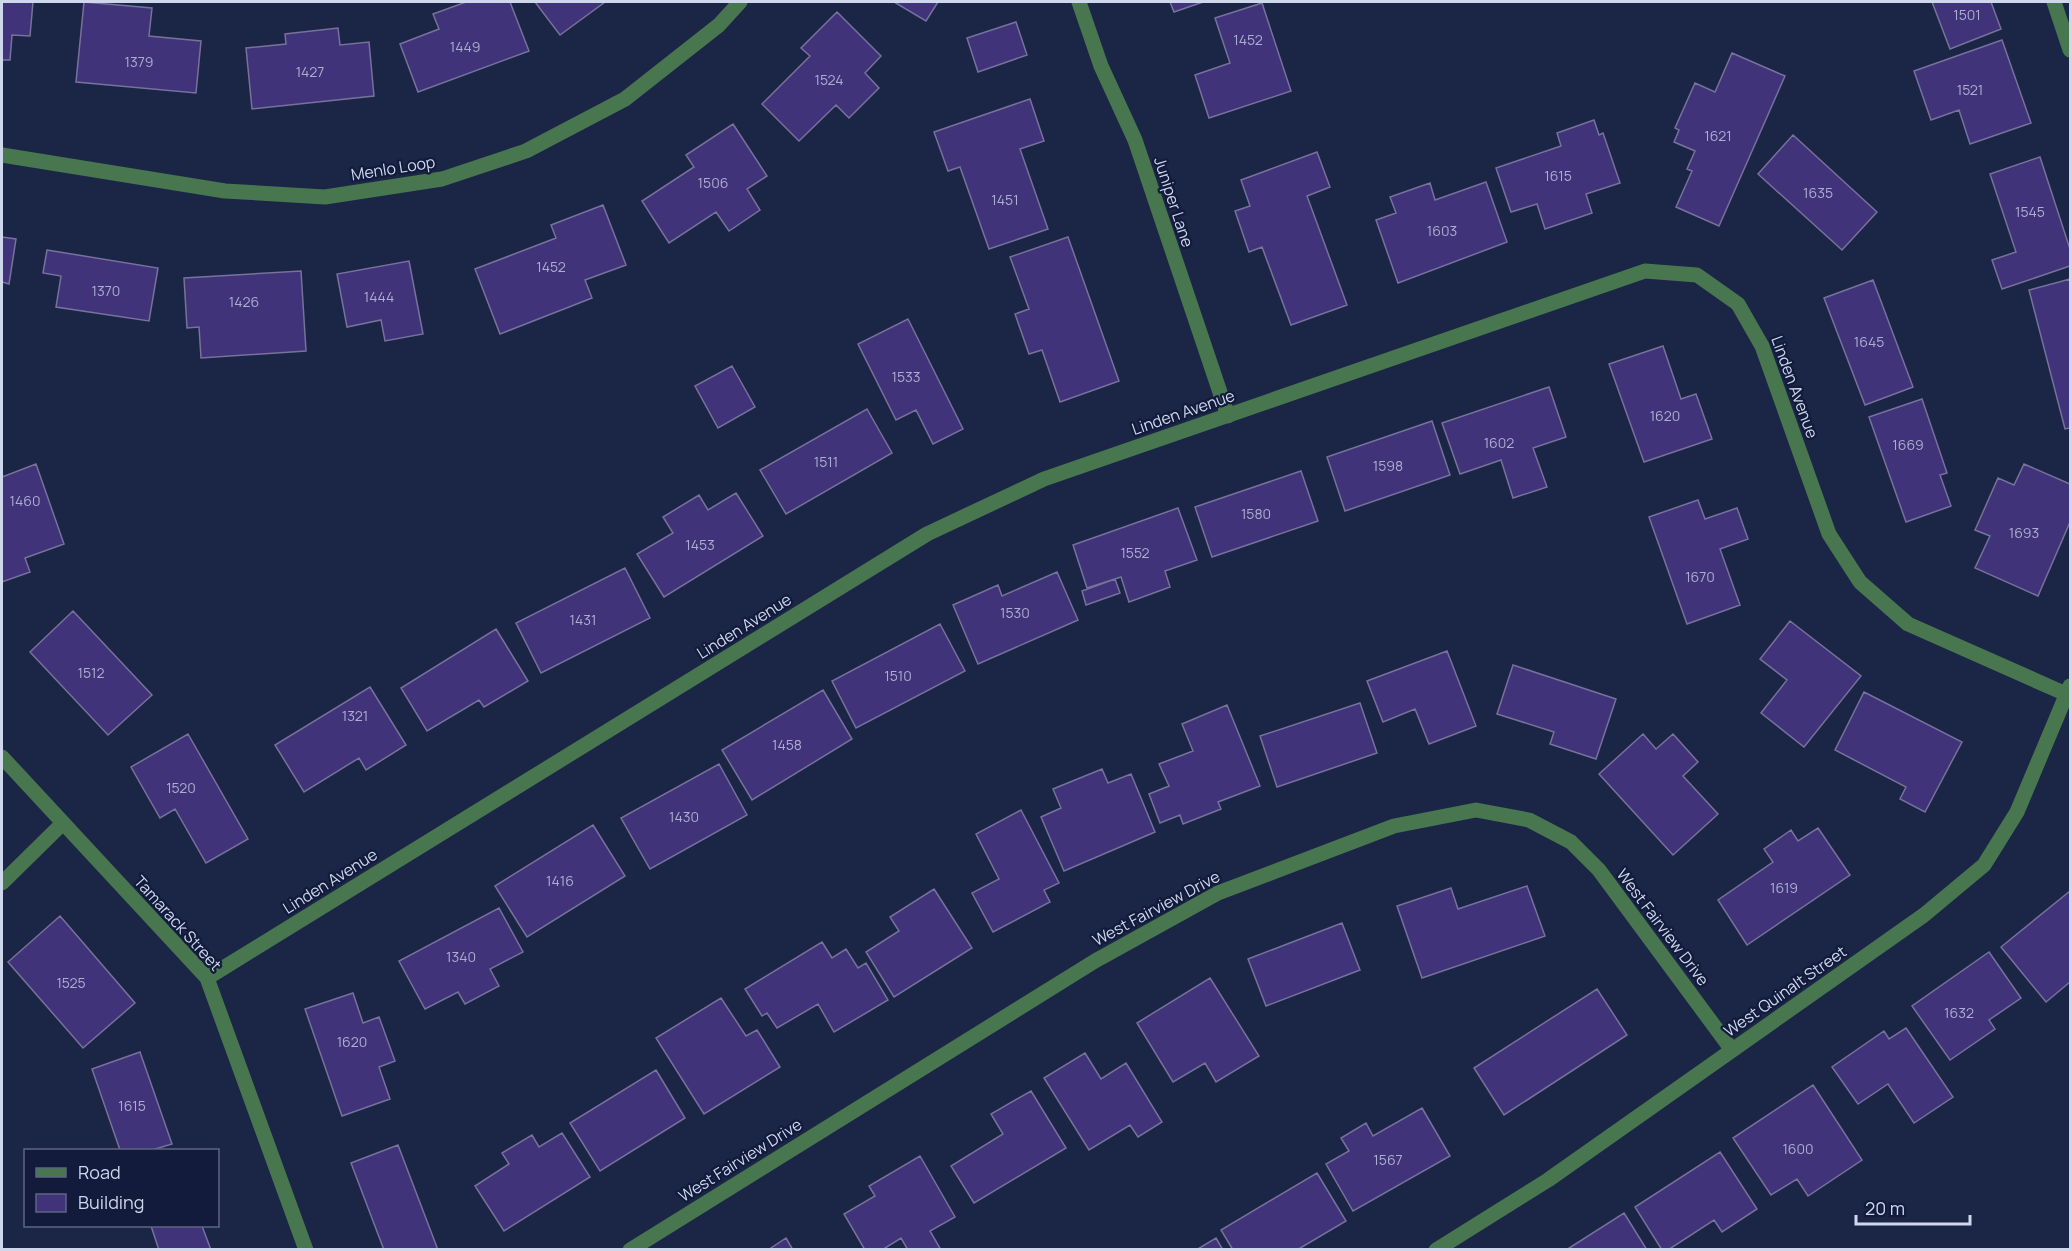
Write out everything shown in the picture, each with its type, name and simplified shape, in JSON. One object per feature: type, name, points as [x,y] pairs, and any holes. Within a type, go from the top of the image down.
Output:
[{"type":"street","name":"Menlo Loop","points":[[2,155],[225,191],[303,196],[325,197],[442,179],[526,152],[625,99],[719,24],[740,2]]},
{"type":"street","name":"Juniper Lane","points":[[1078,2],[1101,66],[1135,140],[1228,416]]},
{"type":"street","points":[[2054,2],[2070,50]]},
{"type":"street","name":"Linden Avenue","points":[[207,978],[927,534],[1044,479],[1645,271],[1696,275],[1738,304],[1762,346],[1829,534],[1860,582],[1908,624],[2068,690]]},
{"type":"street","name":"West Quinalt Street","points":[[1437,1250],[1548,1180],[1924,915],[1984,865],[2017,812],[2068,690]]},
{"type":"street","name":"Tamarack Street","points":[[2,757],[207,978],[306,1250]]},
{"type":"street","name":"West Fairview Drive","points":[[630,1250],[1095,961],[1218,893],[1394,826],[1476,810],[1528,820],[1571,842],[1599,870],[1732,1050]]},
{"type":"street","points":[[2,883],[62,824]]},
{"type":"building","points":[[2,2],[33,2],[30,36],[12,35],[10,60],[2,60]]},
{"type":"building","points":[[84,2],[152,8],[149,36],[201,41],[196,93],[76,82]]},
{"type":"building","points":[[466,2],[510,2],[529,51],[418,92],[400,44],[439,29],[433,14]]},
{"type":"building","points":[[535,2],[605,2],[560,35]]},
{"type":"building","points":[[894,2],[938,2],[926,21]]},
{"type":"building","points":[[1170,2],[1203,2],[1174,12]]},
{"type":"building","points":[[1932,2],[1991,2],[2001,29],[1950,49]]},
{"type":"building","points":[[1262,3],[1291,91],[1209,118],[1195,75],[1230,63],[1215,18]]},
{"type":"building","points":[[837,12],[881,56],[865,73],[879,88],[849,118],[836,105],[799,141],[762,104],[810,56],[801,48]]},
{"type":"building","points":[[1016,22],[1027,55],[978,72],[967,38]]},
{"type":"building","points":[[338,28],[340,45],[369,42],[374,96],[252,109],[246,48],[286,44],[285,34]]},
{"type":"building","points":[[2002,40],[2031,123],[1970,144],[1959,110],[1931,120],[1914,71]]},
{"type":"building","points":[[1732,53],[1785,76],[1719,226],[1676,207],[1692,171],[1687,169],[1695,151],[1674,142],[1679,130],[1675,128],[1695,83],[1715,92]]},
{"type":"building","points":[[1030,99],[1044,141],[1020,149],[1048,229],[989,249],[960,167],[948,171],[934,132]]},
{"type":"building","points":[[1594,120],[1599,135],[1603,133],[1620,183],[1586,194],[1592,213],[1545,229],[1537,204],[1511,212],[1496,168],[1561,146],[1557,133]]},
{"type":"building","points":[[733,124],[767,176],[747,189],[760,210],[729,231],[716,212],[669,243],[642,201],[694,167],[686,155]]},
{"type":"building","points":[[1793,135],[1877,212],[1842,250],[1758,174]]},
{"type":"building","points":[[1317,152],[1330,187],[1307,196],[1347,305],[1291,325],[1262,247],[1249,252],[1235,211],[1250,206],[1241,180]]},
{"type":"building","points":[[2040,157],[2070,249],[2070,266],[2002,289],[1992,260],[2016,252],[1990,174]]},
{"type":"building","points":[[1486,182],[1507,242],[1398,283],[1376,220],[1396,213],[1390,197],[1430,183],[1435,200]]},
{"type":"building","points":[[603,205],[626,265],[585,280],[592,298],[500,334],[475,269],[556,238],[551,225]]},
{"type":"building","points":[[2,237],[16,239],[9,284],[2,282]]},
{"type":"building","points":[[1068,237],[1119,381],[1060,402],[1042,350],[1029,354],[1015,314],[1029,309],[1010,257]]},
{"type":"building","points":[[47,250],[158,268],[149,321],[56,307],[61,276],[43,273]]},
{"type":"building","points":[[409,261],[423,334],[385,341],[381,320],[347,327],[337,274]]},
{"type":"building","points":[[301,271],[306,351],[201,358],[199,327],[187,328],[184,278]]},
{"type":"building","points":[[2070,279],[2070,428],[2065,429],[2029,290]]},
{"type":"building","points":[[1873,280],[1913,387],[1865,405],[1824,298]]},
{"type":"building","points":[[908,319],[963,429],[933,444],[916,410],[896,420],[858,344]]},
{"type":"building","points":[[1663,346],[1681,399],[1696,394],[1712,439],[1644,462],[1609,364]]},
{"type":"building","points":[[732,366],[755,407],[718,428],[695,386]]},
{"type":"building","points":[[1549,387],[1566,437],[1533,448],[1547,487],[1513,498],[1501,460],[1460,474],[1442,423]]},
{"type":"building","points":[[1922,399],[1947,473],[1940,475],[1951,506],[1906,522],[1869,417]]},
{"type":"building","points":[[867,409],[892,453],[786,514],[760,470]]},
{"type":"building","points":[[1432,421],[1450,475],[1345,511],[1327,457]]},
{"type":"building","points":[[36,464],[64,544],[25,558],[30,572],[2,582],[2,477]]},
{"type":"building","points":[[2024,464],[2070,484],[2070,522],[2038,596],[1975,568],[1990,536],[1975,530],[1998,478],[2014,485]]},
{"type":"building","points":[[1301,471],[1318,521],[1212,557],[1195,507]]},
{"type":"building","points":[[736,493],[763,536],[664,597],[637,554],[673,533],[663,517],[699,495],[708,510]]},
{"type":"building","points":[[1698,500],[1705,519],[1737,508],[1748,539],[1720,549],[1740,605],[1687,624],[1649,517]]},
{"type":"building","points":[[1178,508],[1197,560],[1165,571],[1170,587],[1129,602],[1121,577],[1087,588],[1073,545]]},
{"type":"building","points":[[625,568],[650,618],[541,673],[516,623]]},
{"type":"building","points":[[1057,572],[1078,620],[978,664],[953,605],[998,585],[1002,596]]},
{"type":"building","points":[[1115,579],[1120,593],[1086,605],[1082,591]]},
{"type":"building","points":[[73,611],[152,695],[108,735],[30,652]]},
{"type":"building","points":[[1790,621],[1861,676],[1804,747],[1761,713],[1787,680],[1760,659]]},
{"type":"building","points":[[940,624],[965,671],[856,728],[832,681]]},
{"type":"building","points":[[496,629],[528,681],[484,707],[479,700],[427,731],[401,688]]},
{"type":"building","points":[[1447,651],[1476,726],[1429,744],[1415,709],[1383,722],[1367,681]]},
{"type":"building","points":[[1513,665],[1616,699],[1596,759],[1550,744],[1554,732],[1497,714]]},
{"type":"building","points":[[370,687],[406,745],[366,770],[359,758],[304,792],[275,745]]},
{"type":"building","points":[[823,690],[852,739],[752,800],[722,750]]},
{"type":"building","points":[[1864,692],[1962,742],[1925,812],[1900,799],[1906,787],[1835,750]]},
{"type":"building","points":[[1360,703],[1377,753],[1277,787],[1260,736]]},
{"type":"building","points":[[1227,705],[1260,786],[1218,802],[1221,809],[1183,824],[1180,815],[1160,823],[1149,794],[1169,786],[1159,764],[1193,751],[1182,724]]},
{"type":"building","points":[[188,734],[248,839],[206,863],[175,809],[160,818],[131,767]]},
{"type":"building","points":[[1643,734],[1656,749],[1673,734],[1698,762],[1683,776],[1718,814],[1673,855],[1599,774]]},
{"type":"building","points":[[719,764],[747,815],[650,869],[621,818]]},
{"type":"building","points":[[1102,769],[1108,783],[1131,774],[1155,832],[1064,871],[1041,817],[1061,808],[1053,789]]},
{"type":"building","points":[[1021,810],[1059,883],[1044,890],[1050,902],[993,932],[972,893],[999,879],[976,834]]},
{"type":"building","points":[[593,825],[625,876],[527,937],[495,886]]},
{"type":"building","points":[[1818,828],[1850,875],[1747,945],[1718,900],[1773,862],[1764,849],[1791,830],[1798,841]]},
{"type":"building","points":[[1527,886],[1545,936],[1422,978],[1397,906],[1451,888],[1458,909]]},
{"type":"building","points":[[934,889],[972,948],[894,997],[866,952],[899,931],[890,917]]},
{"type":"building","points":[[2070,891],[2070,982],[2046,1002],[2001,947]]},
{"type":"building","points":[[499,908],[523,952],[490,969],[499,986],[465,1004],[458,992],[425,1009],[399,961]]},
{"type":"building","points":[[60,916],[135,1003],[83,1048],[8,962]]},
{"type":"building","points":[[1342,923],[1360,970],[1266,1006],[1248,959]]},
{"type":"building","points":[[822,942],[832,958],[846,949],[858,968],[866,963],[888,1000],[834,1032],[818,1004],[777,1028],[767,1013],[762,1016],[745,989]]},
{"type":"building","points":[[1989,952],[2021,998],[1989,1020],[1995,1029],[1950,1060],[1912,1006]]},
{"type":"building","points":[[1210,978],[1259,1056],[1216,1082],[1205,1063],[1173,1082],[1137,1023]]},
{"type":"building","points":[[1597,989],[1627,1035],[1504,1115],[1474,1068]]},
{"type":"building","points":[[353,993],[363,1023],[379,1017],[395,1061],[379,1067],[390,1099],[342,1116],[305,1009]]},
{"type":"building","points":[[721,998],[746,1036],[757,1030],[780,1067],[704,1114],[656,1038]]},
{"type":"building","points":[[1906,1028],[1953,1097],[1914,1123],[1888,1084],[1858,1104],[1832,1067],[1884,1031],[1889,1039]]},
{"type":"building","points":[[140,1052],[172,1144],[155,1149],[120,1149],[92,1069]]},
{"type":"building","points":[[1085,1053],[1101,1079],[1126,1063],[1162,1122],[1138,1137],[1130,1125],[1089,1150],[1044,1078]]},
{"type":"building","points":[[656,1070],[685,1118],[600,1171],[570,1123]]},
{"type":"building","points":[[1813,1085],[1862,1160],[1808,1196],[1797,1179],[1771,1195],[1733,1138]]},
{"type":"building","points":[[1031,1091],[1066,1148],[974,1203],[951,1166],[1003,1134],[991,1114]]},
{"type":"building","points":[[1422,1108],[1450,1156],[1353,1211],[1326,1164],[1349,1151],[1341,1138],[1366,1123],[1373,1136]]},
{"type":"building","points":[[562,1133],[590,1177],[504,1231],[475,1186],[509,1164],[502,1153],[532,1135],[539,1147]]},
{"type":"building","points":[[398,1145],[438,1250],[384,1250],[351,1163]]},
{"type":"building","points":[[1720,1152],[1757,1209],[1722,1232],[1714,1220],[1668,1250],[1662,1250],[1635,1207]]},
{"type":"building","points":[[920,1156],[955,1217],[930,1231],[941,1250],[908,1250],[901,1238],[882,1250],[865,1250],[844,1214],[875,1196],[869,1186]]},
{"type":"building","points":[[1317,1173],[1346,1221],[1297,1250],[1233,1250],[1221,1230]]},
{"type":"building","points":[[1624,1213],[1647,1250],[1566,1250]]},
{"type":"building","points":[[151,1227],[202,1227],[211,1250],[159,1250]]},
{"type":"building","points":[[786,1238],[793,1250],[768,1250]]},
{"type":"building","points":[[1216,1238],[1223,1250],[1196,1250]]}]
